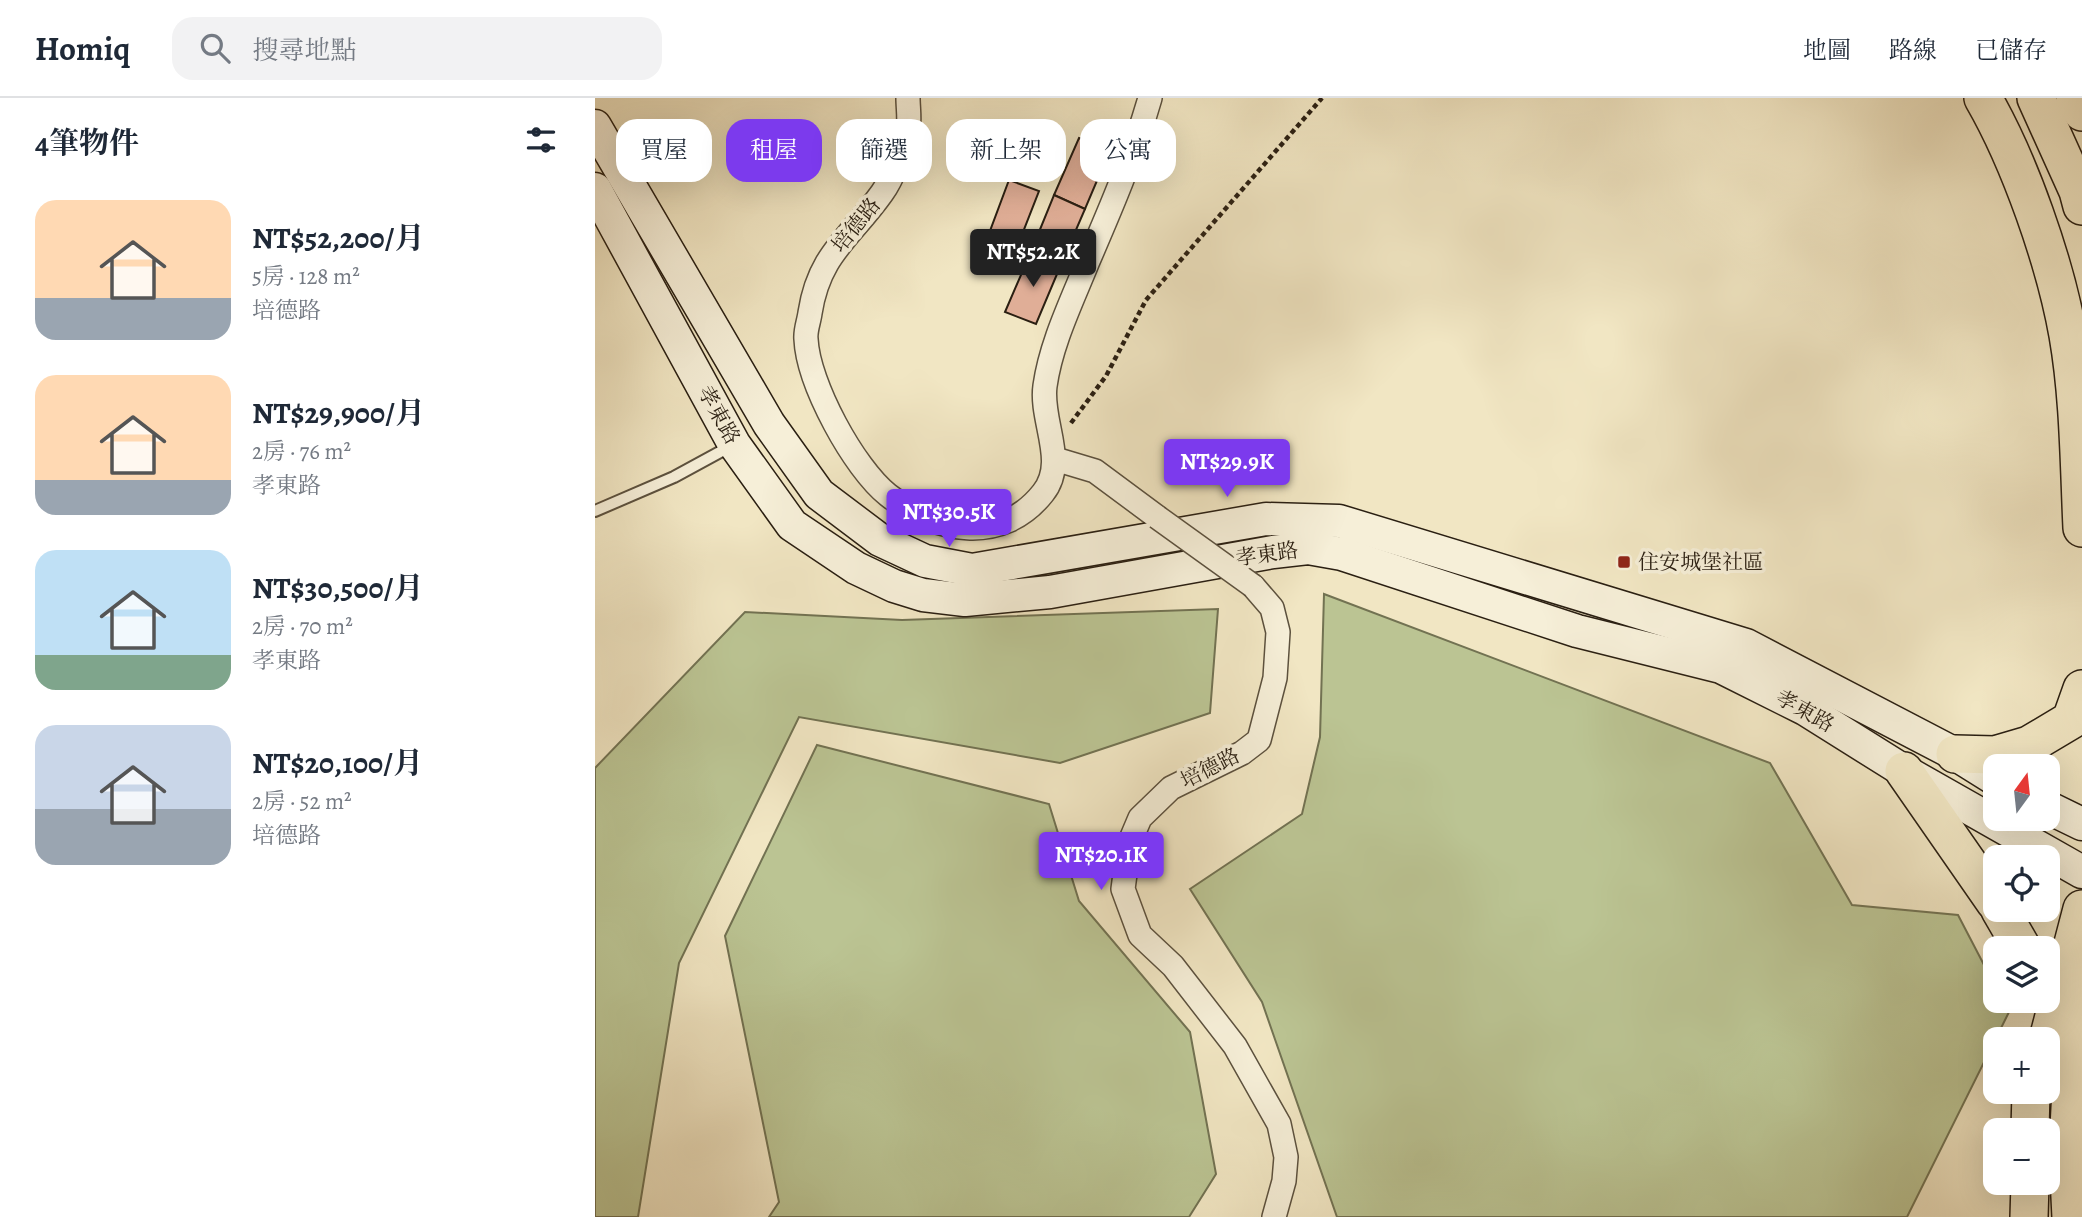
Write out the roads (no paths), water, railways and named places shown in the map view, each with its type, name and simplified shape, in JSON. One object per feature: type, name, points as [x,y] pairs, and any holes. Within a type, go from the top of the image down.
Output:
[{"type":"highway","points":[[1983,98],[2040,228],[2068,335],[2077,414],[2082,528]]},
{"type":"highway","points":[[2036,98],[2078,191],[2082,206]]},
{"type":"highway","points":[[2075,98],[2082,112]]},
{"type":"highway","points":[[1955,754],[1995,755],[2029,745],[2071,720],[2082,690]]},
{"type":"highway","points":[[1904,771],[1983,885]]},
{"type":"highway","points":[[2071,1217],[2060,1047],[2082,909]]},
{"type":"highway","points":[[2060,1047],[2082,992]]},
{"type":"highway","points":[[2029,1217],[2030,1195]]},
{"type":"main road","name":"孝東路","points":[[595,126],[762,413],[820,494],[880,540],[914,556],[972,570],[1266,519],[1339,521],[1745,645],[1955,754],[1983,772]]},
{"type":"main road","name":"孝東路","points":[[595,189],[734,444],[792,525],[856,568],[894,586],[923,595],[965,600],[1050,592],[1122,577],[1308,548],[1342,554],[1577,631],[1721,667],[1805,709],[1904,771],[2082,872]]},
{"type":"main road","points":[[2060,813],[2082,824]]},
{"type":"street","name":"培德路","points":[[908,98],[909,128],[883,191],[833,250],[813,291],[806,340],[821,395],[870,480],[905,509],[962,530],[996,526],[1025,512],[1045,491],[1055,459],[1095,471],[1253,586],[1272,608],[1278,632],[1275,678],[1259,740],[1243,753],[1171,788],[1140,818],[1129,844],[1123,889],[1140,935],[1173,966],[1235,1046],[1279,1124],[1286,1157],[1284,1181],[1273,1217]]},
{"type":"street","points":[[1055,459],[1047,426],[1045,400],[1050,366],[1065,317],[1105,221],[1150,98]]},
{"type":"lane","points":[[595,511],[674,477],[734,444]]},
{"type":"place","name":"住安城堡社區","points":[[1624,562]]}]
